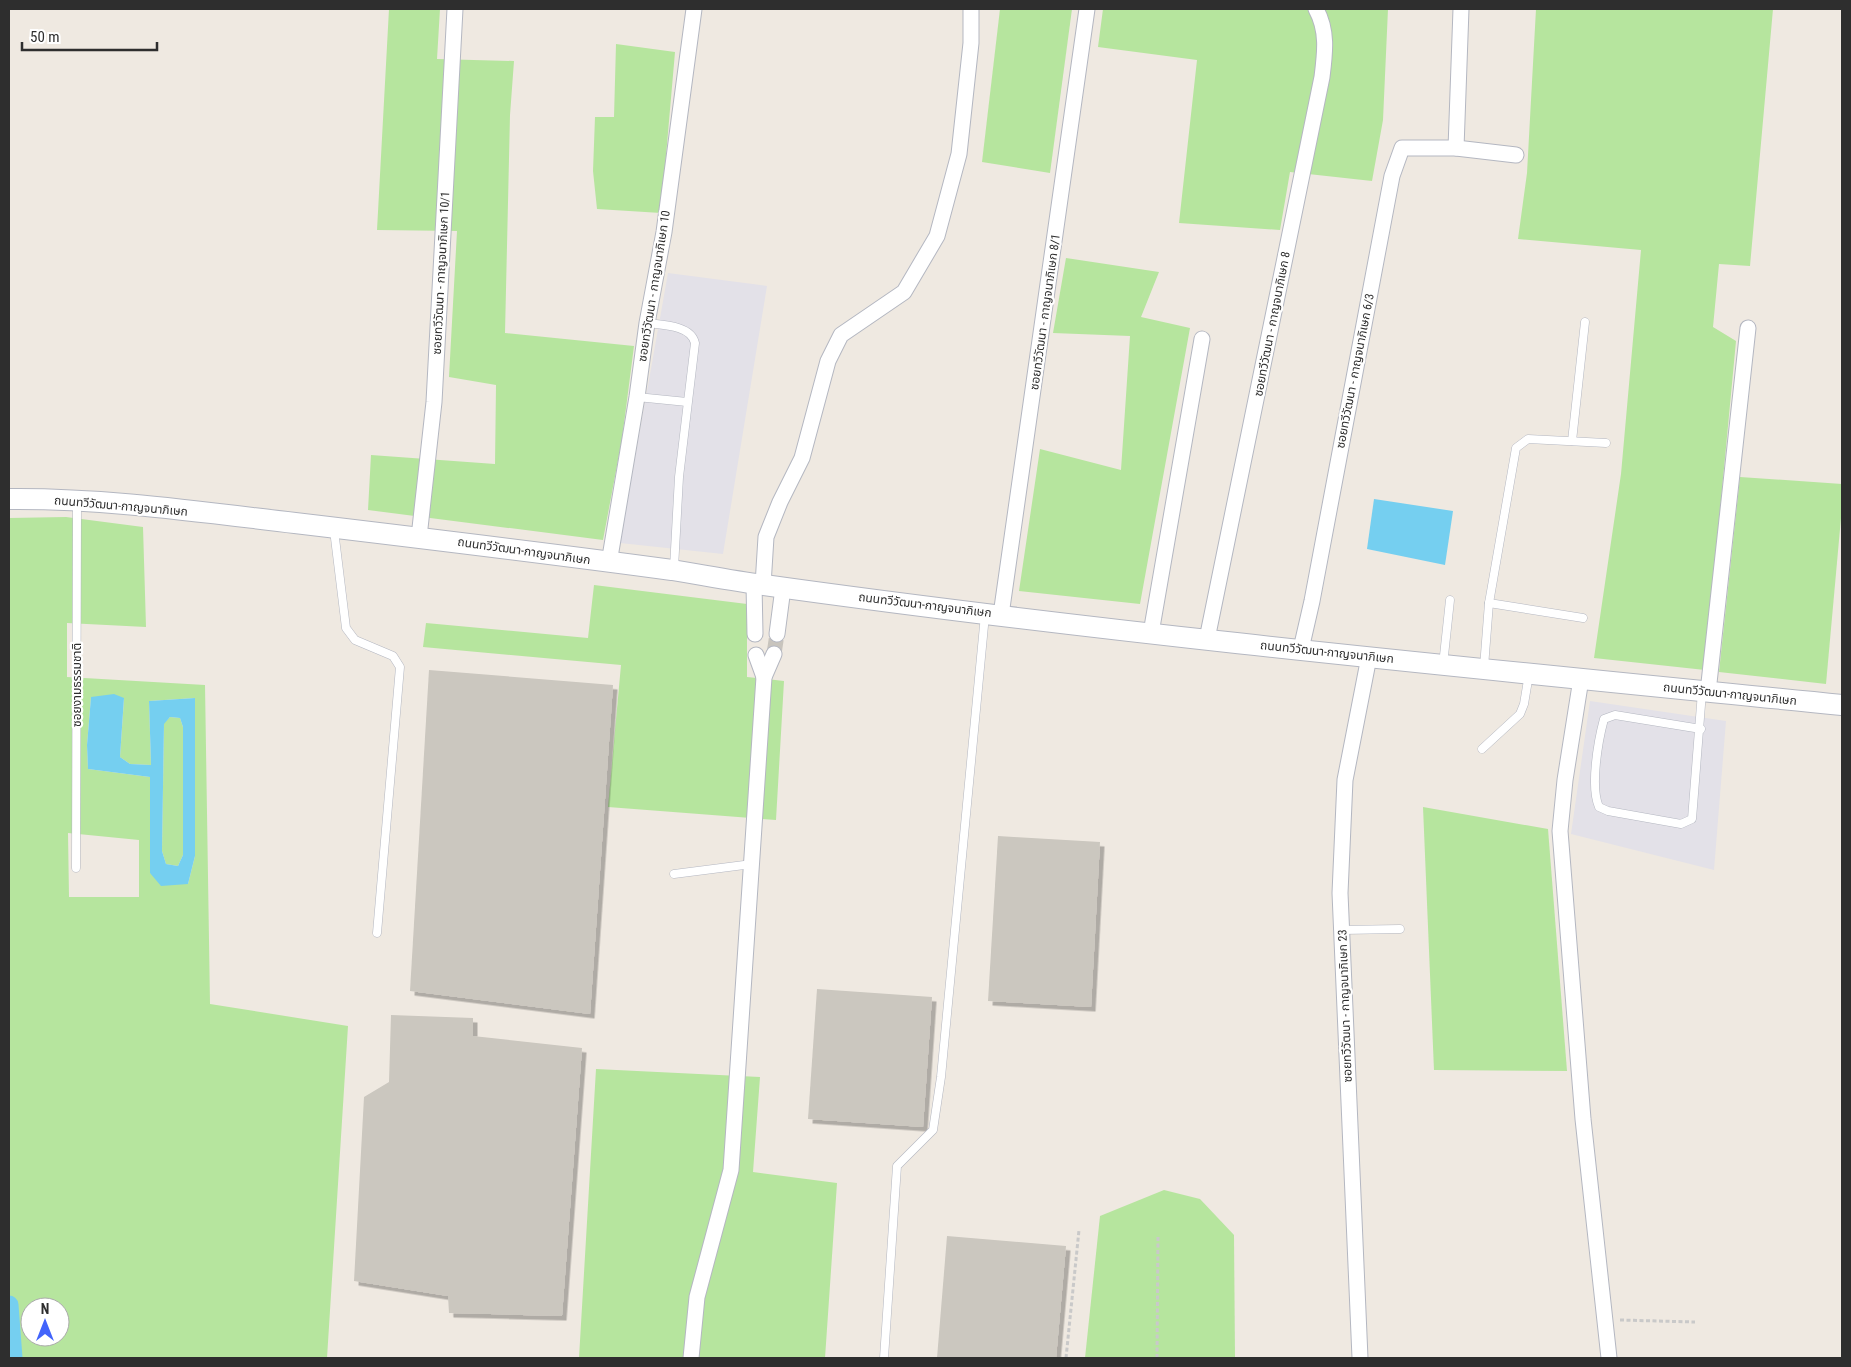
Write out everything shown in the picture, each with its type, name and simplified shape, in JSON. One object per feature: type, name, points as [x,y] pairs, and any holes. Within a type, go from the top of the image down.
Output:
[{"type":"street","name":"ซอยทวีวัฒนา - กาญจนาภิเษก 10/1","points":[[419,537],[434,402],[455,9]]},
{"type":"street","name":"ซอยทวีวัฒนา - กาญจนาภิเษก 10","points":[[609,563],[637,397],[647,323],[664,232],[694,9]]},
{"type":"street","points":[[755,634],[758,584],[766,537],[780,502],[802,458],[828,361],[841,335],[904,292],[937,236],[959,154],[971,43],[971,9]]},
{"type":"street","name":"ซอยทวีวัฒนา - กาญจนาภิเษก 8/1","points":[[993,614],[1087,9]]},
{"type":"street","name":"ซอยทวีวัฒนา - กาญจนาภิเษก 8","points":[[1208,639],[1322,77],[1325,33],[1322,20],[1316,9]]},
{"type":"street","points":[[1456,148],[1461,9]]},
{"type":"street","name":"ซอยทวีวัฒนา - กาญจนาภิเษก 6/3","points":[[1301,649],[1312,601],[1392,176],[1402,148],[1456,148],[1516,155]]},
{"type":"street","points":[[1705,692],[1748,328]]},
{"type":"street","points":[[1151,633],[1202,339]]},
{"type":"street","name":"ถนนทวีวัฒนา-กาญจนาภิเษก","points":[[18,499],[208,513],[419,537],[674,570],[783,588],[1151,633],[1529,674],[1842,705]]},
{"type":"street","points":[[777,634],[783,588]]},
{"type":"street","points":[[690,1358],[697,1297],[731,1170],[764,677],[774,654]]},
{"type":"street","points":[[756,655],[764,677]]},
{"type":"street","name":"ซอยทวีวัฒนา - กาญจนาภิเษก 23","points":[[1360,1358],[1340,893],[1343,794],[1369,657]]},
{"type":"street","points":[[1582,679],[1565,780],[1560,831],[1583,1119],[1609,1358]]},
{"type":"lane","points":[[1572,441],[1585,322]]},
{"type":"lane","points":[[647,323],[681,329],[694,337],[695,343],[678,477],[674,570]]},
{"type":"lane","points":[[637,397],[687,402]]},
{"type":"lane","points":[[1484,669],[1489,603],[1516,448],[1528,439],[1606,443]]},
{"type":"lane","name":"ซอยงามธรรมชาติ","points":[[76,868],[77,502]]},
{"type":"lane","points":[[334,528],[346,628],[355,640],[393,656],[400,667],[377,933]]},
{"type":"lane","points":[[1443,664],[1450,600]]},
{"type":"lane","points":[[1489,603],[1583,618]]},
{"type":"lane","points":[[884,1358],[897,1166],[933,1130],[941,1078],[993,614]]},
{"type":"lane","points":[[1482,749],[1520,714],[1524,704],[1529,674]]},
{"type":"lane","points":[[1701,729],[1615,715],[1604,719],[1600,733],[1594,797],[1599,807],[1608,811],[1681,824],[1692,819],[1705,692]]},
{"type":"lane","points":[[674,874],[752,864]]},
{"type":"lane","points":[[1342,930],[1400,929]]},
{"type":"path","points":[[1066,1358],[1079,1230]]},
{"type":"path","points":[[1157,1358],[1158,1237]]},
{"type":"path","points":[[1605,1320],[1695,1322]]},
{"type":"shaded area","points":[[668,273],[767,286],[723,554],[620,543]]},
{"type":"shaded area","points":[[1590,701],[1726,721],[1714,870],[1571,834]]},
{"type":"green space","points":[[389,9],[440,9],[437,59],[514,61],[510,115],[505,333],[634,346],[622,439],[603,540],[368,510],[371,455],[495,464],[496,385],[449,377],[457,231],[377,230]]},
{"type":"green space","points":[[1000,9],[1072,9],[1050,173],[982,162]]},
{"type":"green space","points":[[1103,9],[1388,9],[1383,120],[1372,181],[1290,172],[1280,230],[1179,223],[1197,60],[1098,47]]},
{"type":"green space","points":[[1536,9],[1773,9],[1750,266],[1719,264],[1713,327],[1736,341],[1705,670],[1594,658],[1621,474],[1641,250],[1518,239],[1527,173]]},
{"type":"green space","points":[[616,44],[675,52],[661,213],[597,209],[593,171],[595,117],[614,117]]},
{"type":"green space","points":[[1066,258],[1159,272],[1141,317],[1190,328],[1140,604],[1019,591],[1040,449],[1121,470],[1130,336],[1053,333]]},
{"type":"green space","points":[[1740,477],[1842,484],[1842,507],[1826,684],[1719,672]]},
{"type":"green space","points":[[66,517],[143,527],[146,627],[67,623],[67,677],[205,685],[210,1004],[348,1026],[327,1358],[9,1358],[9,518]],"holes":[[[91,697],[124,699],[120,757],[130,764],[151,765],[149,701],[195,698],[195,856],[188,884],[150,873],[150,777],[88,769],[87,745]],[[68,833],[139,840],[139,897],[69,897]]]},
{"type":"green space","points":[[594,585],[747,604],[747,677],[784,681],[776,820],[608,807],[621,665],[423,647],[426,623],[588,638]]},
{"type":"green space","points":[[170,717],[180,718],[183,727],[183,855],[178,866],[166,864],[162,851],[164,723]]},
{"type":"green space","points":[[1423,807],[1548,829],[1567,1071],[1434,1070]]},
{"type":"green space","points":[[596,1069],[760,1077],[753,1172],[837,1183],[825,1358],[579,1358]]},
{"type":"green space","points":[[1164,1190],[1200,1199],[1234,1235],[1235,1358],[1085,1358],[1100,1216]]},
{"type":"water","points":[[1374,499],[1453,511],[1445,565],[1367,549]]},
{"type":"water","points":[[114,694],[124,698],[120,757],[130,764],[151,765],[149,701],[195,698],[195,856],[188,884],[161,886],[150,873],[150,777],[88,769],[87,745],[91,697]],"holes":[[[170,717],[180,718],[183,727],[183,855],[178,866],[166,864],[162,851],[164,724]]]},
{"type":"building","points":[[429,670],[613,685],[590,1014],[410,991]]},
{"type":"building","points":[[998,836],[1100,842],[1091,1007],[988,1001]]},
{"type":"building","points":[[817,989],[932,997],[923,1127],[808,1119]]},
{"type":"building","points":[[391,1015],[473,1018],[473,1036],[582,1048],[562,1316],[449,1313],[448,1296],[354,1281],[364,1097],[389,1082]]},
{"type":"building","points":[[947,1236],[1066,1246],[1056,1358],[937,1358]]},
{"type":"waterway","points":[[9,1305],[13,1358]]},
{"type":"tunnel","points":[[774,654],[777,634]]}]
